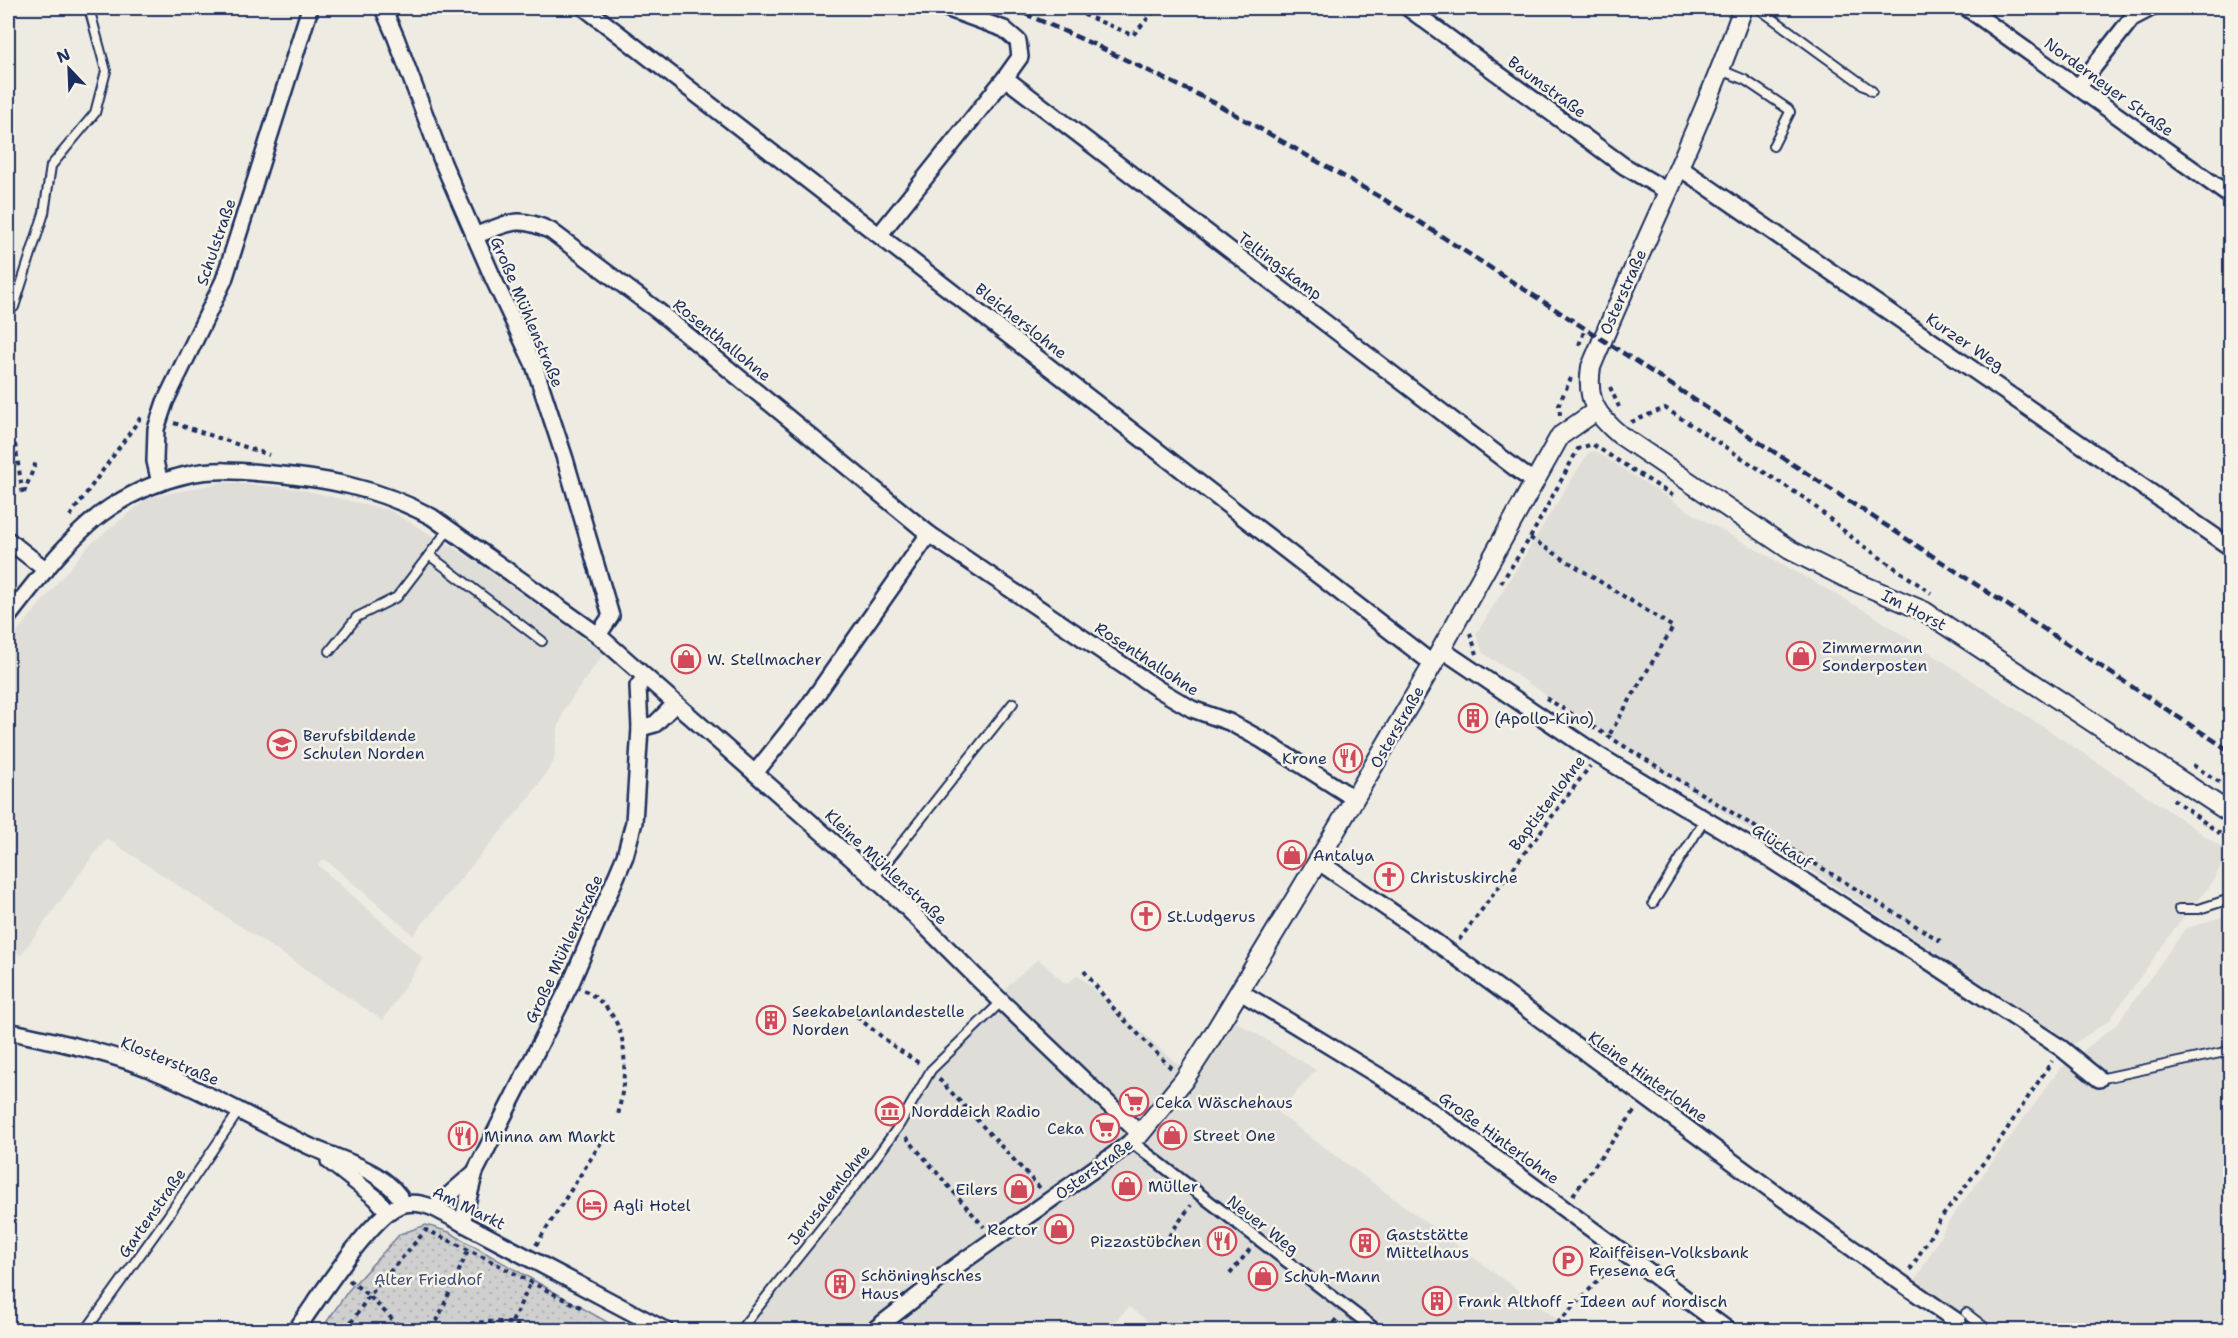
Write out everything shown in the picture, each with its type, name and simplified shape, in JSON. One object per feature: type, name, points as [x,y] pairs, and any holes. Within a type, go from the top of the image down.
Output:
[{"type":"street","name":"Schulstraße","points":[[160,483],[155,461],[156,429],[165,402],[224,280],[310,8]]},
{"type":"street","name":"Große Mühlenstraße","points":[[382,8],[474,236],[534,365],[565,459],[611,616],[598,636]]},
{"type":"street","name":"Bleicherslohne","points":[[585,8],[880,234],[1406,644],[1437,656]]},
{"type":"street","points":[[880,234],[1020,57],[1018,41],[1004,29],[946,8]]},
{"type":"street","name":"Baumstraße","points":[[1408,8],[1624,166],[1667,191]]},
{"type":"street","name":"Osterstraße","points":[[874,1330],[994,1239],[1136,1138],[1184,1080],[1355,799],[1560,436],[1596,411],[1590,390],[1591,367],[1679,167],[1743,8]]},
{"type":"street","name":"Norderneyer Straße","points":[[1967,8],[2230,196]]},
{"type":"street","points":[[2078,87],[2132,18],[2151,8]]},
{"type":"street","name":"Teltingskamp","points":[[1005,78],[1522,474],[1535,481]]},
{"type":"street","name":"Kurzer Weg","points":[[1679,167],[2230,547]]},
{"type":"street","name":"Rosenthallohne","points":[[474,236],[518,220],[536,224],[551,231],[658,311],[929,534],[1158,689],[1192,710],[1229,722],[1262,740],[1355,799]]},
{"type":"street","name":"Im Horst","points":[[1596,411],[1620,435],[1790,550],[1844,577],[1924,611],[2230,813]]},
{"type":"street","points":[[8,617],[46,570],[89,525],[113,506],[160,483],[190,474],[220,471],[290,475],[339,482],[405,502],[432,517],[598,636]]},
{"type":"street","points":[[755,773],[807,708],[929,534]]},
{"type":"street","points":[[8,540],[46,570]]},
{"type":"street","name":"Kleine Mühlenstraße","points":[[598,636],[874,878],[1136,1138]]},
{"type":"street","name":"Glückauf","points":[[1437,656],[1705,819],[1928,960],[2061,1048],[2099,1079]]},
{"type":"street","name":"Große Mühlenstraße","points":[[462,1223],[475,1172],[571,982],[625,856],[634,822],[640,728],[638,686],[645,678]]},
{"type":"street","points":[[640,728],[655,724],[675,704]]},
{"type":"street","name":"Kleine Hinterlohne","points":[[1318,861],[1449,953],[1901,1284],[1959,1322]]},
{"type":"street","name":"Große Hinterlohne","points":[[1239,991],[1396,1088],[1564,1208],[1728,1330]]},
{"type":"street","name":"Klosterstraße","points":[[8,1031],[97,1051],[136,1064],[201,1091],[310,1146],[381,1178],[397,1190],[404,1204]]},
{"type":"street","name":"Neuer Weg","points":[[1136,1138],[1257,1239],[1376,1330]]},
{"type":"street","name":"Klosterstraße","points":[[310,1146],[384,1207]]},
{"type":"street","name":"Große Mühlenstraße","points":[[434,1208],[475,1172]]},
{"type":"street","name":"Am Markt","points":[[404,1204],[414,1203],[434,1208],[665,1330]]},
{"type":"street","points":[[296,1330],[384,1207],[404,1204]]},
{"type":"lane","points":[[8,309],[14,307],[44,213],[51,166],[95,113],[106,71],[89,8]]},
{"type":"lane","points":[[1758,8],[1872,91]]},
{"type":"lane","points":[[1720,69],[1745,80],[1788,109],[1790,112],[1773,146]]},
{"type":"lane","points":[[330,651],[357,617],[397,597],[449,529]]},
{"type":"lane","points":[[429,555],[542,641]]},
{"type":"lane","points":[[874,878],[1013,703]]},
{"type":"lane","points":[[1653,903],[1705,819]]},
{"type":"lane","points":[[2179,909],[2199,909],[2230,899]]},
{"type":"lane","name":"Jerusalemlohne","points":[[740,1330],[862,1177],[898,1127],[931,1070],[1001,1002]]},
{"type":"lane","points":[[2099,1079],[2229,1052]]},
{"type":"lane","name":"Gartenstraße","points":[[86,1330],[168,1216],[239,1111]]},
{"type":"lane","points":[[1959,1322],[1988,1330]]},
{"type":"path","points":[[1067,8],[1133,35],[1157,8]]},
{"type":"path","points":[[1620,435],[1632,421],[1665,408],[1807,500],[1855,540],[1939,598]]},
{"type":"path","points":[[15,444],[23,495],[36,462]]},
{"type":"path","points":[[1500,585],[1530,538],[1578,449],[1592,444],[1685,503]]},
{"type":"path","name":"Baptistenlohne","points":[[1449,953],[1598,755],[1673,627],[1530,538]]},
{"type":"path","points":[[1476,623],[1469,633],[1478,657]]},
{"type":"path","points":[[1539,693],[1942,942]]},
{"type":"path","points":[[2192,764],[2230,789]]},
{"type":"path","points":[[2170,797],[2230,841]]},
{"type":"path","points":[[1084,971],[1114,1009],[1184,1080]]},
{"type":"path","points":[[571,982],[597,998],[612,1012],[619,1031],[622,1040],[625,1077],[618,1116]]},
{"type":"path","points":[[857,1017],[896,1048],[931,1070],[1050,1200]]},
{"type":"path","points":[[1901,1284],[1941,1218],[1994,1149],[2061,1048]]},
{"type":"path","points":[[1564,1208],[1645,1097]]},
{"type":"path","points":[[898,1127],[994,1239]]},
{"type":"path","points":[[512,1322],[531,1283],[534,1262],[602,1141]]},
{"type":"path","points":[[1169,1236],[1191,1205]]},
{"type":"path","points":[[346,1330],[369,1296],[426,1230],[469,1249],[591,1312]]},
{"type":"path","points":[[433,1330],[469,1249],[480,1233]]},
{"type":"path","points":[[1230,1274],[1257,1239]]},
{"type":"path","points":[[1551,1330],[1623,1254]]},
{"type":"path","points":[[337,1271],[369,1296],[403,1330]]},
{"type":"path","points":[[444,1330],[492,1321],[512,1322],[533,1330]]},
{"type":"shaded area","points":[[1595,451],[1700,518],[1871,614],[2106,768],[2229,852],[2209,887],[2178,924],[2109,1021],[2073,1044],[1483,653],[1476,634],[1588,453]]},
{"type":"shaded area","name":"Berufsbildende Schulen Norden","points":[[223,482],[299,489],[389,510],[471,558],[604,653],[565,708],[558,728],[554,761],[530,797],[413,935],[325,859],[318,865],[423,958],[383,1020],[106,838],[21,955],[8,949],[8,643],[88,546],[148,498]]},
{"type":"shaded area","points":[[2230,914],[2230,1330],[1926,1330],[1946,1303],[1915,1281],[1949,1221],[2060,1069],[2117,1024],[2185,929]]},
{"type":"shaded area","points":[[1038,959],[1066,984],[1078,975],[1195,1080],[1235,1021],[1316,1070],[1278,1113],[1572,1330],[1159,1330],[1129,1307],[1107,1330],[740,1330],[898,1127],[931,1070],[1001,1002],[1009,985]]},
{"type":"green space","name":"Alter Friedhof","points":[[426,1225],[449,1232],[621,1330],[321,1330],[348,1291],[400,1234]]},
{"type":"railway","points":[[1012,8],[1215,103],[1385,200],[1617,349],[2230,751]]},
{"type":"place","name":"Zimmermann Sonderposten","points":[[1801,656]]},
{"type":"place","name":"W. Stellmacher","points":[[686,659]]},
{"type":"place","name":"(Apollo-Kino)","points":[[1473,718]]},
{"type":"place","name":"Berufsbildende Schulen Norden","points":[[282,744]]},
{"type":"place","name":"Krone","points":[[1348,758]]},
{"type":"place","name":"Antalya","points":[[1292,855]]},
{"type":"place","name":"Christuskirche","points":[[1389,877]]},
{"type":"place","name":"St.Ludgerus","points":[[1146,916]]},
{"type":"place","name":"Seekabelanlandestelle Norden","points":[[771,1020]]},
{"type":"place","name":"Ceka Wäschehaus","points":[[1134,1102]]},
{"type":"place","name":"Norddeich Radio","points":[[890,1111]]},
{"type":"place","name":"Ceka","points":[[1105,1128]]},
{"type":"place","name":"Street One","points":[[1172,1135]]},
{"type":"place","name":"Minna am Markt","points":[[463,1136]]},
{"type":"place","name":"Müller","points":[[1127,1186]]},
{"type":"place","name":"Eilers","points":[[1019,1189]]},
{"type":"place","name":"Agli Hotel","points":[[592,1205]]},
{"type":"place","name":"Rector","points":[[1059,1229]]},
{"type":"place","name":"Pizzastübchen","points":[[1222,1241]]},
{"type":"place","name":"Gaststätte Mittelhaus","points":[[1365,1243]]},
{"type":"place","name":"Raiffeisen-Volksbank Fresena eG","points":[[1568,1261]]},
{"type":"place","name":"Schuh-Mann","points":[[1263,1276]]},
{"type":"place","name":"Schöninghsches Haus","points":[[840,1284]]},
{"type":"place","name":"Frank Althoff - Ideen auf nordisch","points":[[1437,1301]]}]
